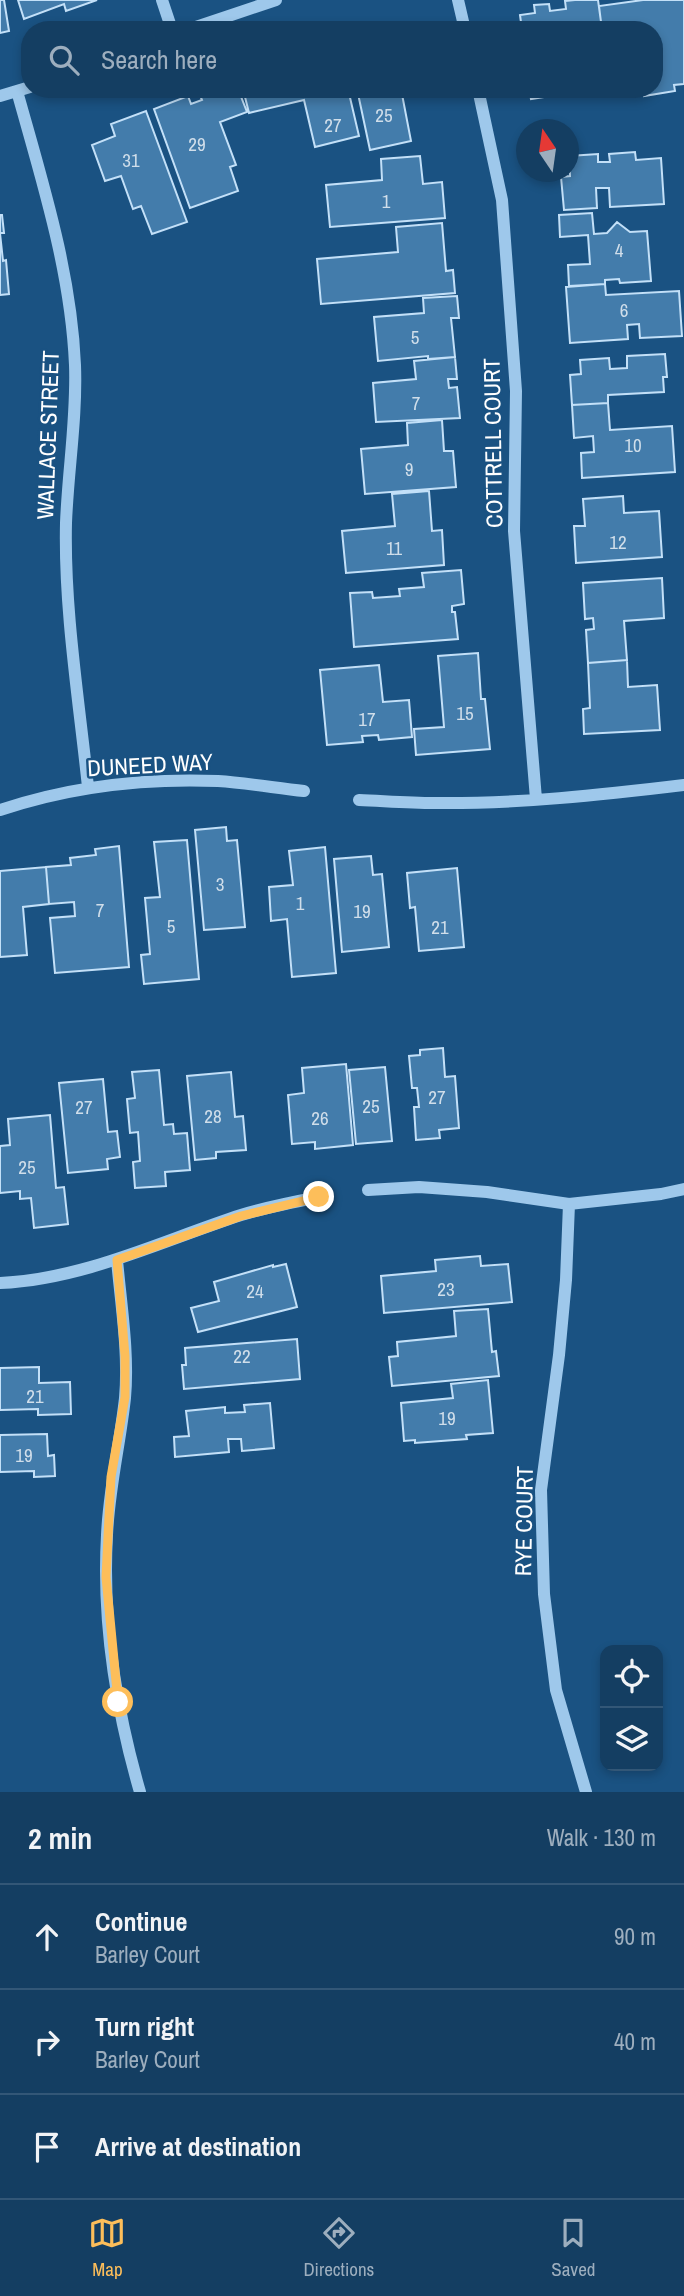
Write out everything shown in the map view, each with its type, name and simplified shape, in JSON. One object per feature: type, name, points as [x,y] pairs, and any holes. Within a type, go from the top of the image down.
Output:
[{"type":"street","points":[[162,0],[169,21]]},
{"type":"street","points":[[214,21],[276,0]]},
{"type":"street","points":[[458,0],[463,21]]},
{"type":"street","points":[[0,96],[21,90]]},
{"type":"street","name":"WALLACE STREET","points":[[25,98],[60,250],[73,342],[75,405],[66,523],[68,581],[88,787]]},
{"type":"street","name":"COTTRELL COURT","points":[[480,98],[502,200],[516,391],[514,531],[536,799]]},
{"type":"street","name":"DUNEED WAY","points":[[0,810],[88,787],[160,780],[221,781],[304,791]]},
{"type":"street","points":[[359,800],[433,803],[536,799],[684,785]]},
{"type":"street","points":[[368,1190],[419,1187],[487,1192],[569,1204],[684,1189]]},
{"type":"street","points":[[0,1283],[61,1275],[117,1260],[241,1216],[319,1197]]},
{"type":"street","name":"RYE COURT","points":[[569,1204],[561,1330],[541,1490],[544,1594],[556,1690],[586,1792]]},
{"type":"street","points":[[117,1260],[125,1397],[111,1477],[106,1577],[118,1702],[140,1792]]},
{"type":"building","points":[[0,0],[4,0],[9,31],[0,33]]},
{"type":"building","points":[[18,0],[97,0],[66,11],[64,4],[24,19]]},
{"type":"building","points":[[598,0],[601,21],[521,21],[520,15],[535,13],[534,5],[549,4],[550,11],[566,9],[565,1]]},
{"type":"building","points":[[643,0],[684,0],[684,84],[674,85],[675,91],[663,93],[663,21],[601,21],[599,6]]},
{"type":"building","points":[[183,98],[189,98],[191,104],[202,100],[201,98],[242,98],[247,112],[220,122],[236,165],[230,167],[238,191],[190,208],[154,109]]},
{"type":"building","points":[[245,98],[350,98],[359,136],[315,147],[304,100],[249,113]]},
{"type":"building","points":[[359,98],[403,98],[411,141],[370,150]]},
{"type":"building","points":[[146,111],[187,222],[152,234],[141,206],[133,209],[121,176],[105,181],[92,145],[115,136],[111,124]]},
{"type":"building","points":[[635,152],[636,160],[661,158],[664,204],[610,207],[609,188],[596,188],[597,208],[564,210],[561,182],[579,182],[579,155],[598,154],[598,162],[610,162],[609,154]]},
{"type":"building","points":[[420,156],[423,184],[442,182],[445,218],[330,227],[326,185],[382,180],[381,159]]},
{"type":"building","points":[[592,213],[594,234],[607,233],[617,222],[630,232],[647,231],[651,281],[620,283],[619,279],[605,280],[605,284],[569,286],[568,265],[590,264],[588,235],[560,237],[559,215]]},
{"type":"building","points":[[2,215],[4,233],[0,233]]},
{"type":"building","points":[[442,223],[446,271],[453,270],[455,293],[321,304],[317,259],[398,252],[396,227]]},
{"type":"building","points":[[0,233],[9,294],[0,295]]},
{"type":"building","points":[[605,284],[606,295],[679,291],[682,336],[640,338],[639,324],[627,325],[628,339],[570,343],[566,287]]},
{"type":"building","points":[[457,296],[459,318],[451,318],[455,357],[428,359],[428,356],[378,361],[374,317],[424,313],[423,298]]},
{"type":"building","points":[[665,354],[667,377],[663,377],[664,392],[608,395],[608,403],[572,405],[570,375],[581,374],[580,360],[609,358],[610,369],[627,368],[627,356]]},
{"type":"building","points":[[455,357],[457,379],[448,379],[449,388],[457,387],[460,418],[376,422],[373,383],[416,379],[414,361]]},
{"type":"building","points":[[608,403],[610,430],[672,426],[675,472],[582,478],[581,453],[594,452],[593,436],[574,438],[572,405]]},
{"type":"building","points":[[442,420],[444,451],[453,451],[456,487],[365,494],[361,449],[408,445],[407,423]]},
{"type":"building","points":[[429,491],[432,531],[442,530],[444,565],[346,573],[342,531],[395,526],[392,494]]},
{"type":"building","points":[[623,496],[624,513],[659,511],[662,557],[576,563],[574,526],[585,526],[583,499]]},
{"type":"building","points":[[461,570],[464,604],[452,606],[458,639],[354,647],[350,593],[372,592],[373,598],[400,596],[399,589],[424,587],[422,573]]},
{"type":"building","points":[[662,578],[664,618],[624,621],[627,660],[588,663],[586,630],[594,629],[593,618],[585,619],[583,583]]},
{"type":"building","points":[[478,653],[481,699],[485,699],[490,749],[416,755],[414,729],[444,727],[438,656]]},
{"type":"building","points":[[627,660],[628,687],[657,685],[660,730],[584,734],[583,709],[590,708],[588,663]]},
{"type":"building","points":[[379,665],[383,702],[409,700],[412,737],[379,740],[378,735],[362,736],[363,742],[327,745],[320,670]]},
{"type":"building","points":[[226,827],[227,841],[237,840],[245,927],[204,930],[195,830]]},
{"type":"building","points":[[187,840],[199,979],[144,984],[141,955],[150,954],[145,898],[160,897],[154,842]]},
{"type":"building","points":[[119,846],[129,967],[55,973],[50,918],[75,916],[74,902],[49,904],[46,867],[71,865],[70,858],[96,855],[95,849]]},
{"type":"building","points":[[325,847],[336,973],[292,977],[287,919],[271,921],[269,887],[293,885],[289,851]]},
{"type":"building","points":[[371,856],[373,875],[382,874],[389,947],[342,952],[334,859]]},
{"type":"building","points":[[46,867],[49,904],[23,907],[27,955],[0,957],[0,871]]},
{"type":"building","points":[[457,868],[464,947],[419,951],[415,907],[410,908],[407,873]]},
{"type":"building","points":[[443,1048],[445,1077],[455,1076],[459,1128],[439,1130],[440,1138],[416,1140],[414,1107],[419,1107],[417,1088],[412,1088],[409,1056],[420,1055],[420,1050]]},
{"type":"building","points":[[346,1064],[353,1145],[315,1149],[315,1142],[292,1144],[288,1095],[304,1093],[302,1068]]},
{"type":"building","points":[[385,1067],[392,1141],[356,1144],[349,1070]]},
{"type":"building","points":[[159,1070],[164,1125],[173,1124],[174,1134],[187,1133],[190,1170],[165,1172],[166,1186],[135,1188],[133,1162],[140,1161],[138,1132],[130,1133],[127,1099],[135,1098],[132,1072]]},
{"type":"building","points":[[231,1072],[235,1117],[243,1116],[246,1150],[216,1152],[216,1158],[195,1160],[187,1076]]},
{"type":"building","points":[[103,1079],[108,1132],[117,1131],[120,1157],[107,1159],[108,1169],[68,1173],[59,1083]]},
{"type":"building","points":[[50,1115],[56,1188],[64,1187],[68,1224],[34,1228],[31,1198],[20,1199],[20,1191],[0,1193],[0,1146],[10,1145],[8,1119]]},
{"type":"building","points":[[480,1256],[481,1266],[508,1264],[512,1302],[384,1313],[381,1276],[436,1271],[435,1260]]},
{"type":"building","points":[[286,1264],[297,1307],[198,1332],[191,1308],[219,1301],[214,1282],[273,1265]]},
{"type":"building","points":[[488,1309],[492,1352],[496,1351],[499,1376],[392,1386],[389,1357],[398,1356],[397,1342],[456,1336],[454,1311]]},
{"type":"building","points":[[297,1339],[300,1379],[184,1389],[182,1365],[186,1365],[185,1348]]},
{"type":"building","points":[[39,1367],[39,1383],[70,1382],[71,1414],[38,1415],[38,1409],[0,1410],[0,1368]]},
{"type":"building","points":[[488,1380],[493,1433],[466,1435],[467,1439],[415,1443],[415,1440],[404,1441],[401,1403],[453,1398],[451,1384]]},
{"type":"building","points":[[270,1403],[274,1448],[242,1451],[241,1439],[228,1439],[229,1452],[175,1457],[174,1437],[189,1436],[186,1411],[225,1407],[225,1413],[245,1412],[244,1405]]},
{"type":"building","points":[[47,1434],[48,1456],[54,1455],[55,1476],[34,1477],[34,1471],[0,1472],[0,1435]]},
{"type":"route","points":[[118,1702],[106,1577],[111,1477],[125,1397],[125,1356],[117,1260],[241,1216],[319,1197]]}]
